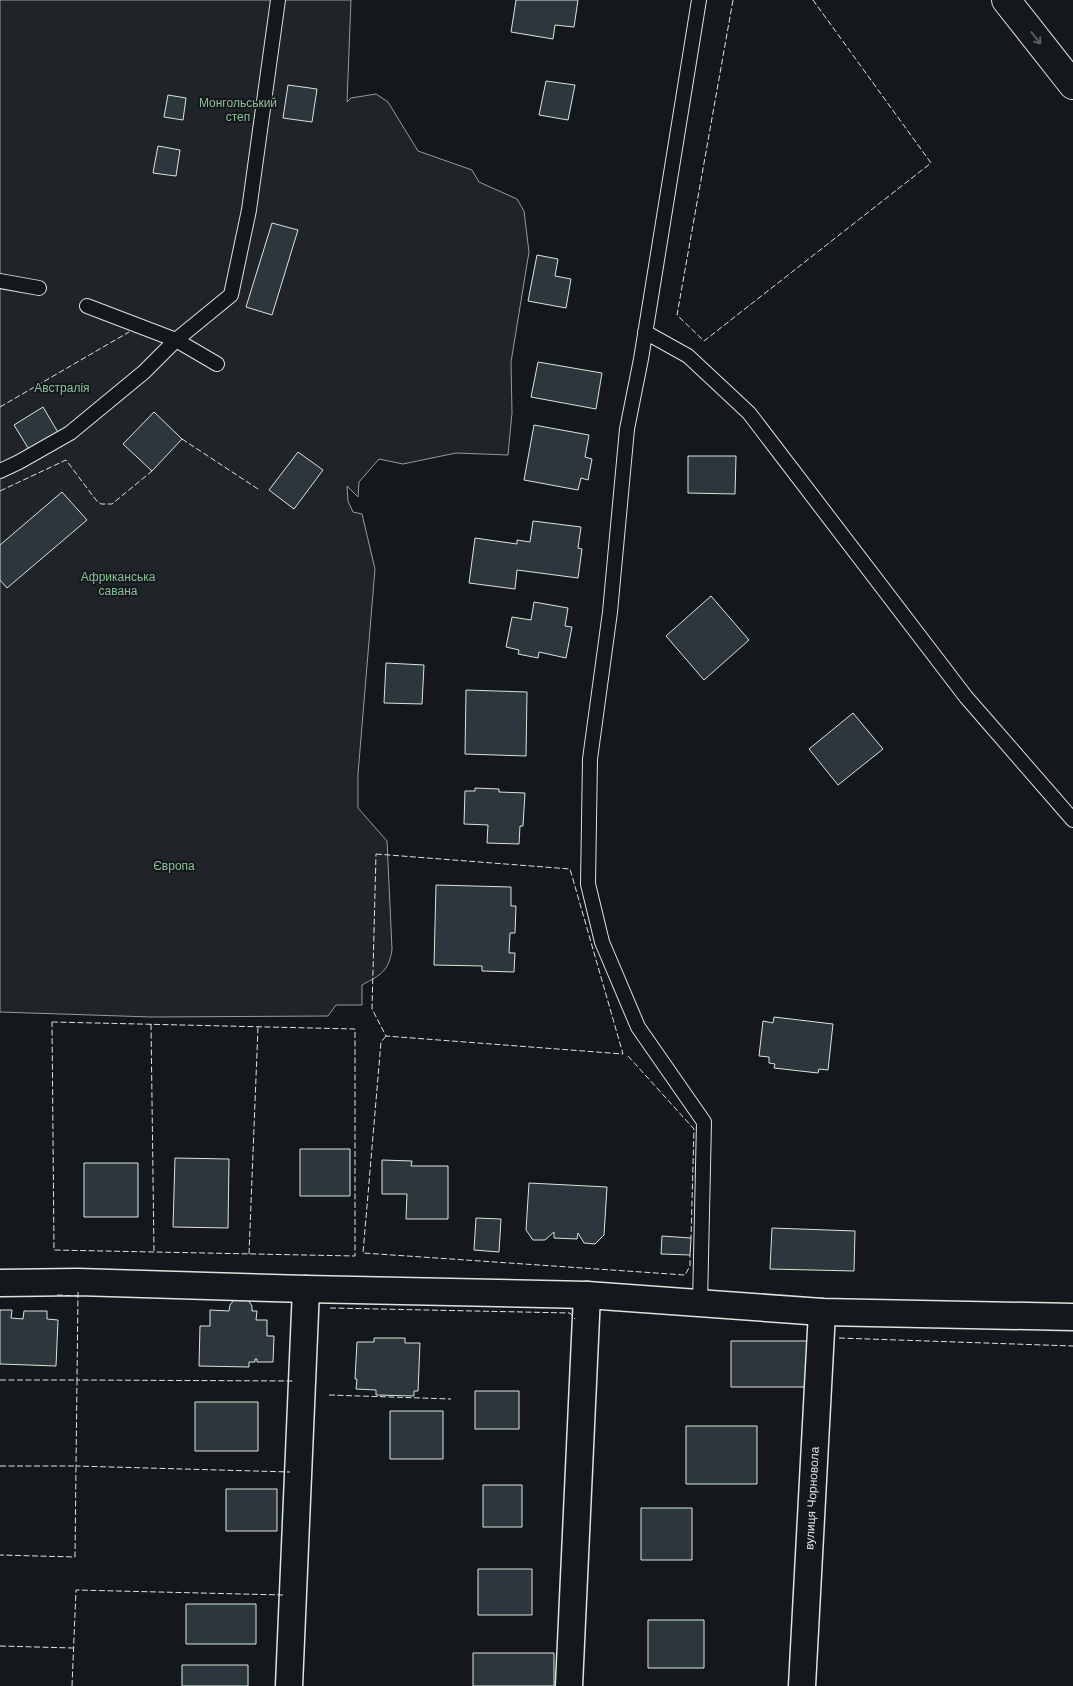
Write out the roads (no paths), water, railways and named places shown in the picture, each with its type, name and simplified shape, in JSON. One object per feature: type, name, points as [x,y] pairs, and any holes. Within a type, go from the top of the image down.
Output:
[{"type":"highway","points":[[1006,0],[1073,85]]},
{"type":"street","points":[[0,1283],[78,1282],[586,1295],[822,1312],[1073,1317]]},
{"type":"street","points":[[289,1686],[306,1289]]},
{"type":"street","points":[[569,1686],[586,1295]]},
{"type":"street","name":"вулиця Чорновола","points":[[802,1686],[822,1312]]},
{"type":"lane","points":[[0,471],[70,433],[144,372],[176,340],[231,295],[249,210],[278,0]]},
{"type":"lane","points":[[699,0],[645,332],[627,429],[610,612],[590,759],[588,884],[602,942],[638,1027],[704,1122],[700,1303]]},
{"type":"lane","points":[[0,281],[39,288]]},
{"type":"lane","points":[[86,306],[176,340],[217,364]]},
{"type":"lane","points":[[645,332],[688,356],[749,413],[966,697],[1073,820]]},
{"type":"park label","name":"Монгольський степ","points":[[238,110]]},
{"type":"park label","name":"Австралія","points":[[62,388]]},
{"type":"park label","name":"Африканська савана","points":[[118,584]]},
{"type":"park label","name":"Європа","points":[[174,866]]}]
